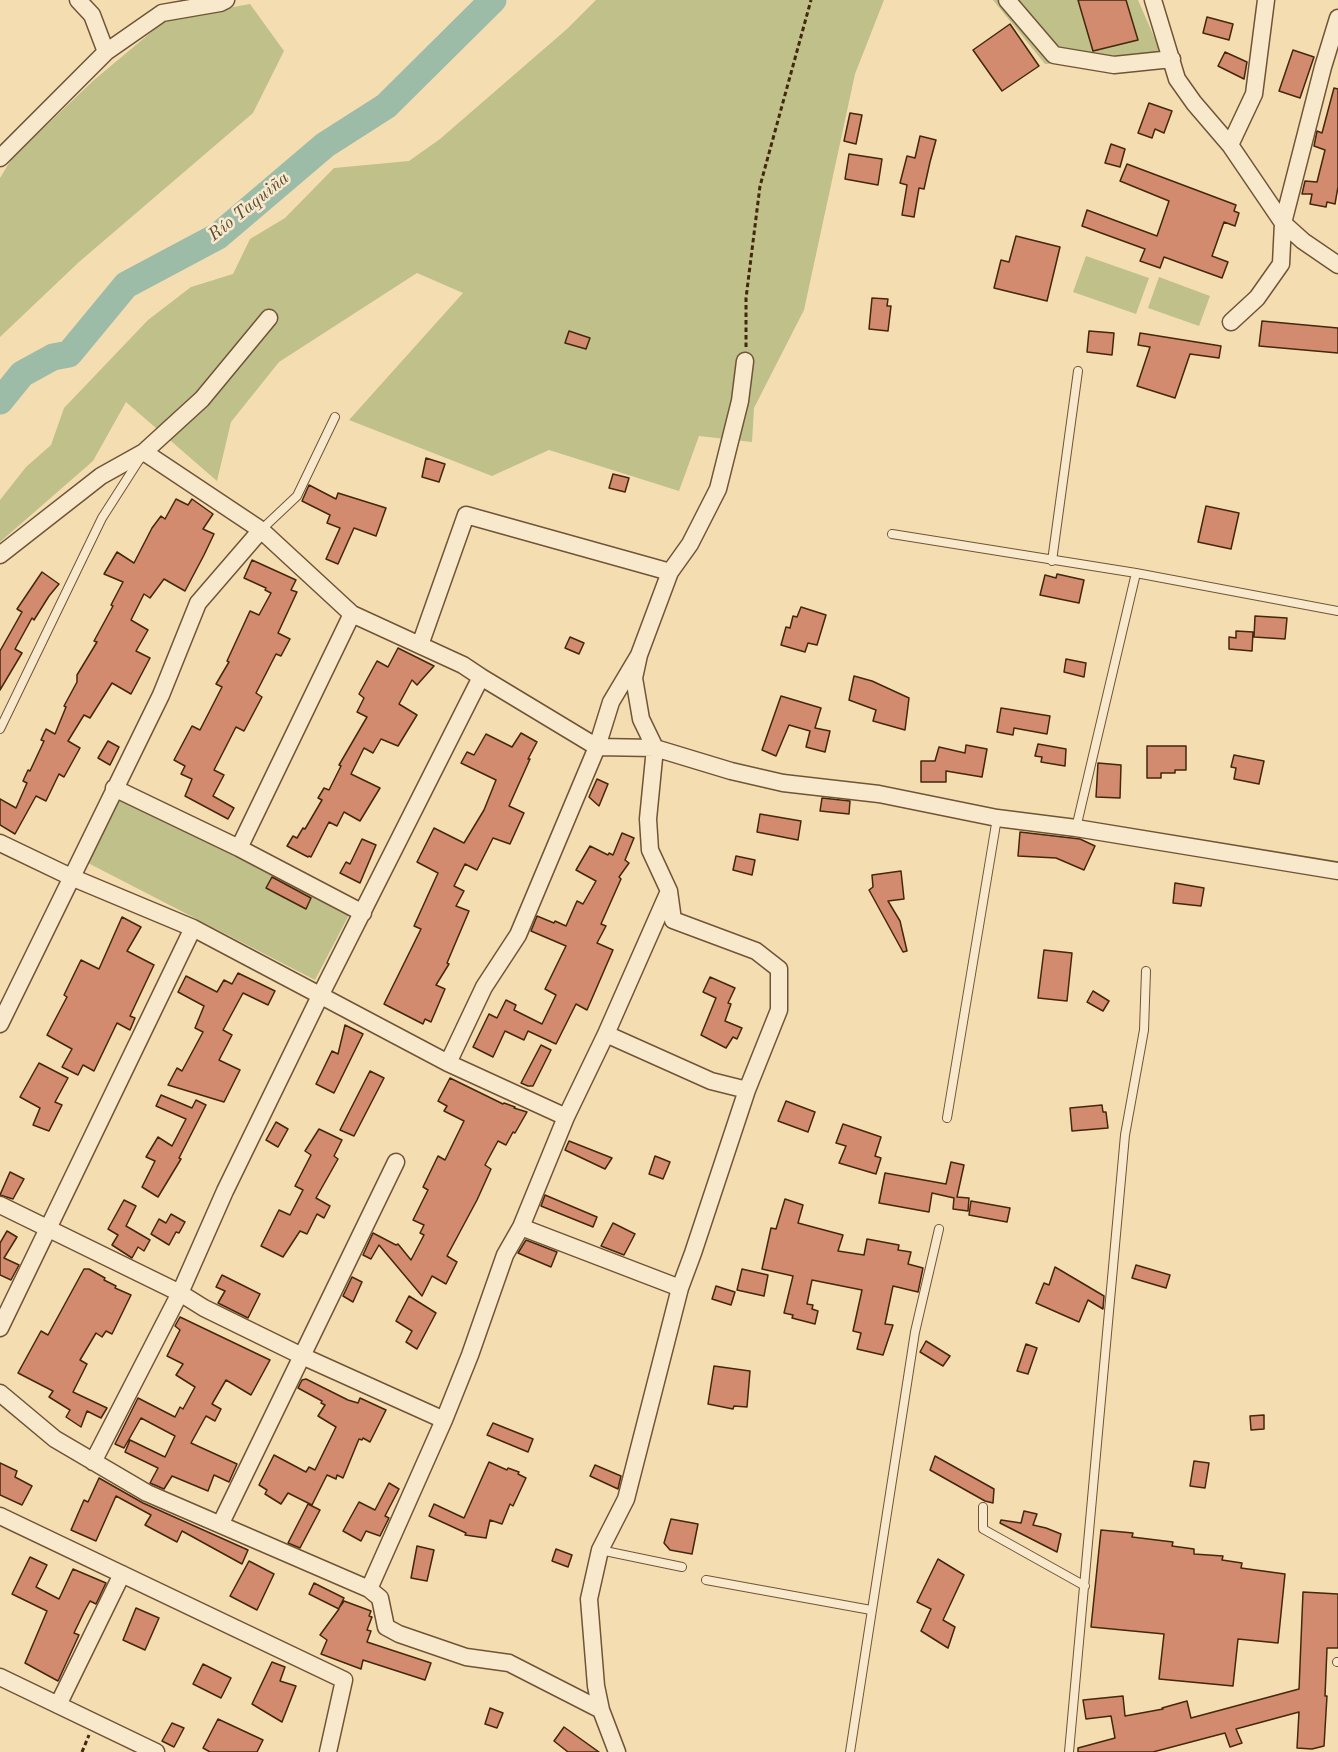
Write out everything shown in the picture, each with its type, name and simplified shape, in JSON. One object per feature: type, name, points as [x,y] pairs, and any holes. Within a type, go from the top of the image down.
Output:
[{"type":"street","points":[[78,0],[92,15],[106,52]]},
{"type":"street","points":[[0,158],[106,52],[162,13],[226,0]]},
{"type":"street","points":[[1007,0],[1054,55],[1114,65],[1172,59]]},
{"type":"street","points":[[1153,0],[1177,79],[1230,145],[1283,223],[1303,241],[1338,265]]},
{"type":"street","points":[[1230,145],[1254,94],[1266,0]]},
{"type":"street","points":[[1231,322],[1257,298],[1281,264],[1283,223],[1338,18]]},
{"type":"street","points":[[0,555],[101,476],[144,452],[202,399],[269,318]]},
{"type":"street","points":[[617,1752],[601,1710],[596,1686],[589,1599],[600,1550],[626,1499],[680,1288],[747,1090],[779,1010],[779,969],[756,951],[673,921],[669,891],[650,850],[648,819],[655,748],[641,719],[634,678],[639,655],[670,572],[690,544],[718,489],[740,401],[745,361]]},
{"type":"street","points":[[144,452],[261,530],[352,614],[463,665],[597,747],[655,748],[731,771],[783,783],[879,794],[997,818],[1076,828],[1338,871]]},
{"type":"street","points":[[420,645],[466,515],[670,572]]},
{"type":"street","points":[[0,1024],[161,695],[198,603],[261,530]]},
{"type":"street","points":[[239,848],[352,614]]},
{"type":"street","points":[[447,1063],[484,987],[518,935],[597,747],[610,702],[639,655]]},
{"type":"street","points":[[93,1462],[180,1293],[225,1191],[320,996],[481,678]]},
{"type":"street","points":[[114,788],[239,848],[363,913]]},
{"type":"street","points":[[0,843],[71,877],[193,928],[447,1063],[566,1117]]},
{"type":"street","points":[[369,1589],[444,1420],[470,1355],[505,1255],[521,1227],[566,1117],[606,1034],[669,891]]},
{"type":"street","points":[[0,1328],[193,928]]},
{"type":"street","points":[[606,1034],[711,1081],[747,1090]]},
{"type":"street","points":[[221,1523],[396,1162]]},
{"type":"street","points":[[0,1205],[302,1356],[444,1420]]},
{"type":"street","points":[[521,1227],[680,1288]]},
{"type":"street","points":[[0,1393],[54,1439],[147,1493],[221,1523],[369,1589],[380,1598],[386,1627],[399,1634],[466,1658],[508,1663],[601,1710]]},
{"type":"street","points":[[0,1516],[344,1680],[328,1752]]},
{"type":"street","points":[[58,1705],[122,1574]]},
{"type":"street","points":[[0,1677],[156,1752]]},
{"type":"lane","points":[[1052,561],[1078,371]]},
{"type":"lane","points":[[261,530],[297,496],[335,417]]},
{"type":"lane","points":[[0,729],[102,518],[144,452]]},
{"type":"lane","points":[[891,534],[1136,573],[1338,611]]},
{"type":"lane","points":[[1076,828],[1136,573]]},
{"type":"lane","points":[[947,1118],[997,818]]},
{"type":"lane","points":[[1070,1752],[1125,1135],[1144,1030],[1146,970]]},
{"type":"lane","points":[[850,1752],[915,1332],[939,1229]]},
{"type":"lane","points":[[983,1507],[983,1529],[1085,1586]]},
{"type":"lane","points":[[600,1550],[682,1567]]},
{"type":"lane","points":[[706,1580],[871,1610]]},
{"type":"path","points":[[745,361],[747,287],[760,186],[811,0]]},
{"type":"green space","points":[[596,0],[884,0],[855,74],[804,310],[754,408],[752,442],[699,436],[679,491],[549,450],[492,476],[349,420],[463,293],[417,273],[279,362],[231,422],[217,481],[126,402],[93,461],[0,542],[0,500],[26,467],[51,445],[64,408],[148,320],[191,287],[233,274],[250,239],[285,218],[334,168],[409,161],[440,139],[567,29]]},
{"type":"green space","points":[[993,0],[1138,0],[1162,55],[1045,64]]},
{"type":"green space","points":[[250,4],[284,51],[253,113],[79,262],[0,337],[0,178],[12,158],[94,80],[167,19]]},
{"type":"green space","points":[[1086,256],[1149,278],[1136,314],[1073,292]]},
{"type":"green space","points":[[1159,277],[1210,296],[1199,326],[1148,308]]},
{"type":"green space","points":[[120,798],[350,913],[315,980],[88,863]]},
{"type":"building","points":[[1078,0],[1126,0],[1138,40],[1093,51]]},
{"type":"building","points":[[1207,17],[1233,24],[1229,40],[1203,33]]},
{"type":"building","points":[[1010,24],[1039,66],[1002,91],[973,50]]},
{"type":"building","points":[[1293,50],[1314,57],[1300,98],[1279,91]]},
{"type":"building","points":[[1225,52],[1247,62],[1244,79],[1218,66]]},
{"type":"building","points":[[1334,88],[1338,89],[1338,187],[1335,204],[1327,202],[1326,207],[1310,204],[1312,194],[1302,194],[1305,181],[1317,182],[1325,150],[1314,146],[1317,131],[1322,133]]},
{"type":"building","points":[[1149,103],[1172,111],[1164,133],[1155,129],[1152,138],[1138,133]]},
{"type":"building","points":[[850,113],[862,115],[856,144],[844,141]]},
{"type":"building","points":[[920,136],[936,140],[924,189],[919,188],[914,217],[902,215],[907,185],[900,183],[907,156],[915,158]]},
{"type":"building","points":[[1111,144],[1125,149],[1120,167],[1105,163]]},
{"type":"building","points":[[849,154],[882,159],[878,185],[845,179]]},
{"type":"building","points":[[1127,164],[1236,205],[1234,211],[1239,213],[1235,226],[1224,222],[1212,256],[1228,262],[1222,278],[1164,257],[1160,268],[1140,261],[1145,249],[1082,226],[1087,210],[1157,236],[1169,201],[1120,181]]},
{"type":"building","points":[[1016,236],[1060,247],[1047,301],[994,288],[1001,260],[1009,262]]},
{"type":"building","points":[[872,298],[888,299],[887,306],[891,306],[888,331],[869,329]]},
{"type":"building","points":[[1262,321],[1338,328],[1338,353],[1259,346]]},
{"type":"building","points":[[569,331],[590,338],[586,349],[565,343]]},
{"type":"building","points":[[1089,331],[1114,333],[1112,355],[1087,352]]},
{"type":"building","points":[[1140,333],[1221,346],[1219,358],[1190,354],[1175,398],[1137,386],[1150,347],[1138,345]]},
{"type":"building","points":[[426,458],[445,464],[439,482],[422,477]]},
{"type":"building","points":[[613,474],[629,478],[625,492],[609,488]]},
{"type":"building","points":[[309,485],[336,499],[338,493],[386,508],[376,536],[354,528],[338,564],[326,559],[340,528],[327,523],[330,515],[302,501]]},
{"type":"building","points":[[176,499],[188,505],[192,499],[213,514],[203,529],[214,534],[204,555],[185,591],[164,579],[150,598],[144,594],[131,620],[148,630],[136,651],[150,658],[131,694],[112,683],[90,718],[84,715],[68,741],[80,748],[64,777],[59,774],[46,801],[36,796],[15,834],[0,825],[0,799],[16,808],[27,783],[23,781],[44,741],[41,740],[46,729],[55,734],[66,707],[64,706],[77,682],[77,675],[97,642],[94,641],[123,582],[104,574],[117,552],[134,563],[152,528],[161,516],[165,519]]},
{"type":"building","points":[[1206,506],[1239,513],[1231,549],[1198,542]]},
{"type":"building","points":[[252,560],[296,580],[291,590],[297,592],[278,633],[290,639],[281,656],[276,654],[256,693],[262,697],[244,731],[236,727],[214,770],[224,775],[213,796],[234,808],[228,819],[185,796],[192,779],[181,774],[185,766],[174,760],[192,726],[200,730],[222,687],[216,684],[229,662],[227,661],[250,611],[259,615],[271,593],[265,590],[266,588],[244,578]]},
{"type":"building","points":[[42,572],[59,584],[34,620],[32,618],[15,649],[22,653],[0,690],[0,651],[22,612],[17,609]]},
{"type":"building","points":[[1057,574],[1084,580],[1079,603],[1040,595],[1045,575],[1056,578]]},
{"type":"building","points":[[801,607],[826,615],[817,645],[808,643],[805,652],[781,645],[786,627],[790,628],[793,616],[797,617]]},
{"type":"building","points":[[1255,616],[1287,618],[1285,639],[1254,637]]},
{"type":"building","points":[[1236,631],[1253,632],[1252,651],[1229,649],[1229,637],[1236,638]]},
{"type":"building","points":[[570,637],[584,643],[579,654],[565,648]]},
{"type":"building","points":[[398,648],[434,666],[417,685],[412,680],[399,704],[417,715],[398,746],[381,739],[373,753],[364,748],[351,774],[380,788],[360,821],[344,812],[337,826],[329,822],[311,857],[308,857],[287,846],[293,836],[297,838],[303,828],[305,829],[322,800],[318,798],[324,788],[329,790],[341,766],[339,765],[367,717],[357,712],[364,698],[359,694],[377,661],[388,667]]},
{"type":"building","points":[[1066,659],[1086,663],[1084,677],[1064,672]]},
{"type":"building","points":[[854,676],[872,681],[909,698],[905,730],[873,721],[876,710],[849,700]]},
{"type":"building","points":[[781,696],[821,708],[815,728],[830,731],[825,752],[806,747],[810,731],[789,725],[776,756],[762,750]]},
{"type":"building","points":[[1001,708],[1050,716],[1047,734],[1014,728],[1013,735],[997,732]]},
{"type":"building","points":[[521,733],[537,742],[509,806],[524,813],[510,844],[493,838],[477,870],[465,864],[454,886],[464,891],[456,906],[469,911],[447,963],[449,964],[436,985],[445,989],[431,1022],[425,1019],[423,1024],[384,1004],[421,929],[414,926],[438,873],[417,862],[434,828],[464,843],[484,810],[496,780],[461,763],[467,752],[474,755],[486,734],[512,747]]},
{"type":"building","points":[[108,741],[119,747],[110,765],[98,758]]},
{"type":"building","points":[[1038,744],[1066,749],[1065,766],[1041,762],[1042,757],[1035,756]]},
{"type":"building","points":[[966,745],[987,749],[982,777],[946,771],[946,782],[921,782],[921,761],[935,761],[939,747],[965,753]]},
{"type":"building","points":[[1147,746],[1186,746],[1186,770],[1161,773],[1161,778],[1147,778]]},
{"type":"building","points":[[1234,755],[1264,761],[1259,784],[1234,779],[1236,768],[1231,767]]},
{"type":"building","points":[[1098,763],[1121,765],[1120,798],[1096,797]]},
{"type":"building","points":[[597,779],[608,784],[599,806],[589,797]]},
{"type":"building","points":[[822,798],[850,801],[849,814],[820,811]]},
{"type":"building","points":[[760,814],[801,821],[798,840],[757,832]]},
{"type":"building","points":[[1020,832],[1080,839],[1095,846],[1084,870],[1056,858],[1018,856]]},
{"type":"building","points":[[622,833],[634,838],[625,860],[629,863],[619,877],[621,879],[601,924],[606,926],[597,943],[613,950],[587,1010],[576,1004],[556,1044],[528,1031],[524,1040],[505,1031],[493,1057],[473,1047],[489,1014],[497,1018],[506,1000],[516,1005],[514,1010],[542,1024],[556,995],[545,989],[566,946],[531,931],[537,916],[566,926],[577,901],[583,904],[596,881],[576,870],[590,846],[608,855],[609,853],[613,855]]},
{"type":"building","points":[[362,839],[376,845],[360,883],[340,873],[346,862],[350,864]]},
{"type":"building","points":[[736,856],[755,860],[752,875],[733,870]]},
{"type":"building","points":[[901,871],[904,899],[888,901],[900,921],[907,951],[903,952],[869,890],[873,887],[872,875]]},
{"type":"building","points":[[272,877],[311,898],[306,909],[266,888]]},
{"type":"building","points":[[1175,883],[1204,888],[1201,906],[1173,903]]},
{"type":"building","points":[[122,917],[141,927],[127,951],[154,965],[130,1016],[135,1018],[130,1030],[117,1023],[94,1071],[83,1065],[78,1075],[62,1067],[72,1049],[47,1035],[67,997],[64,995],[81,960],[99,969]]},
{"type":"building","points":[[1044,950],[1072,953],[1067,1001],[1038,998]]},
{"type":"building","points":[[238,973],[275,991],[268,1005],[243,993],[223,1030],[232,1035],[219,1060],[240,1070],[224,1102],[168,1085],[177,1068],[182,1071],[203,1032],[195,1028],[204,1006],[178,992],[186,976],[217,992],[224,980],[232,984]]},
{"type":"building","points":[[710,977],[735,988],[728,1003],[731,1004],[725,1021],[742,1028],[737,1039],[733,1037],[726,1048],[701,1035],[716,998],[703,992]]},
{"type":"building","points":[[1093,991],[1109,1001],[1103,1011],[1087,1002]]},
{"type":"building","points":[[345,1025],[363,1034],[334,1093],[316,1084],[332,1051],[338,1054]]},
{"type":"building","points":[[541,1045],[551,1050],[533,1086],[528,1086],[521,1083]]},
{"type":"building","points":[[39,1063],[68,1078],[55,1102],[62,1105],[49,1131],[33,1125],[40,1108],[20,1097]]},
{"type":"building","points":[[370,1071],[384,1078],[354,1136],[340,1130]]},
{"type":"building","points":[[450,1078],[503,1104],[527,1112],[506,1145],[498,1141],[485,1165],[491,1169],[447,1256],[457,1262],[446,1284],[432,1276],[422,1296],[379,1245],[371,1259],[363,1255],[373,1233],[398,1244],[411,1260],[424,1235],[420,1233],[424,1225],[413,1220],[428,1190],[423,1187],[438,1156],[445,1160],[464,1121],[444,1111],[447,1106],[438,1101]]},
{"type":"building","points":[[161,1095],[192,1108],[196,1100],[206,1105],[179,1158],[181,1159],[158,1197],[142,1187],[155,1161],[146,1157],[158,1137],[172,1146],[186,1119],[156,1106]]},
{"type":"building","points":[[786,1101],[815,1112],[808,1132],[778,1121]]},
{"type":"building","points":[[1102,1105],[1103,1112],[1106,1112],[1108,1128],[1072,1131],[1070,1108]]},
{"type":"building","points":[[276,1122],[288,1129],[278,1147],[266,1140]]},
{"type":"building","points":[[843,1124],[881,1137],[875,1156],[881,1158],[876,1174],[839,1163],[846,1146],[836,1143]]},
{"type":"building","points":[[319,1129],[342,1140],[334,1156],[338,1159],[316,1198],[330,1206],[324,1218],[317,1214],[307,1234],[300,1231],[283,1257],[261,1246],[279,1210],[290,1215],[303,1190],[295,1186],[311,1155],[305,1151]]},
{"type":"building","points":[[569,1141],[612,1158],[605,1169],[565,1150]]},
{"type":"building","points":[[655,1156],[670,1162],[663,1179],[649,1174]]},
{"type":"building","points":[[951,1162],[964,1165],[957,1197],[969,1198],[968,1211],[953,1209],[954,1198],[932,1193],[929,1212],[879,1203],[885,1173],[946,1184]]},
{"type":"building","points":[[10,1172],[24,1179],[13,1199],[0,1195]]},
{"type":"building","points":[[545,1195],[597,1217],[593,1227],[541,1206]]},
{"type":"building","points":[[785,1199],[803,1205],[798,1223],[843,1235],[838,1251],[864,1255],[867,1239],[899,1245],[898,1250],[911,1252],[908,1264],[923,1268],[918,1292],[893,1286],[885,1324],[893,1325],[883,1355],[857,1349],[861,1333],[853,1331],[862,1290],[812,1280],[807,1304],[813,1305],[812,1309],[818,1311],[815,1324],[792,1318],[793,1315],[784,1313],[793,1276],[762,1269],[771,1228],[776,1229]]},
{"type":"building","points":[[124,1200],[136,1206],[126,1226],[150,1240],[144,1251],[138,1247],[132,1258],[112,1245],[118,1235],[108,1229]]},
{"type":"building","points":[[971,1201],[1010,1208],[1007,1222],[969,1215]]},
{"type":"building","points":[[171,1214],[185,1222],[169,1245],[151,1234],[159,1219],[166,1223]]},
{"type":"building","points":[[613,1223],[635,1234],[624,1255],[601,1246]]},
{"type":"building","points":[[7,1231],[17,1237],[4,1258],[19,1265],[11,1280],[0,1275],[0,1243]]},
{"type":"building","points":[[526,1240],[557,1252],[551,1267],[518,1253]]},
{"type":"building","points":[[1136,1265],[1170,1275],[1166,1288],[1132,1278]]},
{"type":"building","points":[[1055,1267],[1104,1296],[1103,1309],[1088,1300],[1079,1322],[1036,1303],[1044,1283],[1049,1285]]},
{"type":"building","points":[[84,1269],[89,1269],[116,1286],[115,1288],[131,1295],[112,1334],[106,1331],[102,1337],[96,1333],[80,1360],[87,1364],[73,1392],[107,1408],[101,1418],[87,1411],[81,1427],[66,1417],[70,1410],[49,1397],[53,1391],[18,1373],[41,1331],[48,1335]]},
{"type":"building","points":[[742,1269],[768,1275],[764,1296],[737,1290]]},
{"type":"building","points":[[222,1275],[260,1294],[248,1318],[218,1303],[225,1291],[216,1287]]},
{"type":"building","points":[[352,1277],[362,1282],[353,1302],[343,1296]]},
{"type":"building","points":[[716,1286],[735,1292],[731,1305],[712,1299]]},
{"type":"building","points":[[409,1296],[436,1313],[417,1349],[406,1342],[412,1331],[396,1321]]},
{"type":"building","points":[[180,1317],[270,1360],[251,1395],[226,1380],[212,1404],[221,1409],[215,1421],[206,1416],[191,1443],[237,1464],[229,1482],[214,1475],[208,1491],[172,1476],[164,1489],[150,1483],[158,1468],[125,1452],[130,1440],[165,1457],[175,1436],[141,1418],[124,1448],[115,1444],[138,1398],[175,1417],[180,1407],[183,1409],[195,1387],[176,1375],[183,1364],[167,1356],[180,1330],[175,1326]]},
{"type":"building","points":[[926,1341],[950,1356],[943,1366],[920,1352]]},
{"type":"building","points":[[1026,1344],[1037,1348],[1028,1374],[1017,1371]]},
{"type":"building","points":[[714,1366],[750,1371],[747,1407],[734,1406],[733,1409],[708,1404]]},
{"type":"building","points":[[306,1379],[348,1400],[358,1403],[360,1398],[386,1410],[370,1442],[363,1438],[359,1439],[343,1478],[337,1475],[336,1479],[327,1475],[312,1505],[288,1493],[281,1504],[265,1494],[267,1490],[259,1485],[274,1455],[306,1472],[309,1467],[315,1470],[336,1427],[318,1416],[325,1405],[321,1403],[322,1401],[298,1388],[302,1380]]},
{"type":"building","points":[[1264,1415],[1264,1429],[1251,1430],[1250,1416]]},
{"type":"building","points":[[493,1423],[533,1439],[528,1452],[487,1435]]},
{"type":"building","points":[[935,1456],[994,1489],[993,1503],[985,1501],[930,1470]]},
{"type":"building","points":[[1194,1461],[1209,1463],[1205,1488],[1190,1486]]},
{"type":"building","points":[[489,1462],[507,1470],[508,1468],[519,1472],[518,1474],[526,1478],[513,1506],[510,1504],[502,1524],[490,1520],[486,1538],[465,1535],[466,1533],[429,1516],[434,1504],[464,1518]]},
{"type":"building","points":[[0,1463],[17,1471],[15,1477],[32,1486],[22,1505],[0,1495]]},
{"type":"building","points":[[595,1465],[621,1476],[618,1489],[590,1476]]},
{"type":"building","points":[[99,1478],[143,1503],[248,1550],[242,1564],[182,1531],[177,1542],[145,1525],[151,1515],[116,1496],[96,1541],[71,1530],[84,1500],[88,1502]]},
{"type":"building","points":[[389,1483],[399,1489],[385,1516],[389,1518],[380,1536],[366,1531],[361,1541],[343,1531],[359,1502],[375,1510]]},
{"type":"building","points":[[308,1504],[320,1510],[300,1548],[288,1543]]},
{"type":"building","points":[[1024,1511],[1037,1514],[1033,1525],[1061,1534],[1057,1552],[1000,1523],[1001,1520],[1021,1523]]},
{"type":"building","points":[[671,1519],[698,1524],[692,1554],[670,1550],[664,1543]]},
{"type":"building","points":[[1101,1530],[1133,1533],[1132,1537],[1173,1542],[1172,1546],[1194,1549],[1194,1554],[1223,1556],[1222,1560],[1242,1563],[1241,1568],[1285,1574],[1278,1643],[1238,1639],[1233,1686],[1159,1679],[1164,1634],[1091,1627]]},
{"type":"building","points":[[417,1546],[434,1550],[427,1581],[411,1578]]},
{"type":"building","points":[[556,1549],[572,1555],[568,1567],[552,1561]]},
{"type":"building","points":[[30,1557],[47,1565],[36,1587],[59,1599],[73,1569],[106,1583],[96,1604],[90,1601],[84,1612],[74,1633],[79,1635],[58,1681],[25,1663],[47,1611],[12,1594]]},
{"type":"building","points":[[938,1559],[964,1575],[943,1620],[955,1627],[948,1648],[921,1631],[931,1609],[917,1602]]},
{"type":"building","points":[[249,1561],[274,1574],[257,1610],[230,1596]]},
{"type":"building","points":[[314,1583],[344,1598],[339,1608],[344,1601],[371,1611],[369,1616],[372,1617],[367,1630],[371,1631],[367,1642],[431,1663],[425,1680],[363,1660],[361,1669],[321,1654],[327,1640],[320,1635],[339,1609],[309,1594]]},
{"type":"building","points":[[1303,1592],[1338,1594],[1338,1648],[1327,1648],[1324,1746],[1312,1749],[1297,1748],[1299,1712],[1236,1729],[1242,1743],[1230,1747],[1225,1733],[1153,1752],[1078,1752],[1078,1748],[1115,1738],[1111,1716],[1086,1719],[1083,1700],[1123,1696],[1125,1716],[1163,1709],[1187,1701],[1191,1718],[1299,1689]]},
{"type":"building","points":[[136,1608],[159,1618],[145,1650],[123,1640]]},
{"type":"building","points":[[272,1662],[285,1667],[280,1681],[296,1686],[282,1722],[252,1704]]},
{"type":"building","points":[[203,1664],[231,1678],[221,1698],[193,1684]]},
{"type":"building","points":[[490,1708],[503,1713],[497,1728],[485,1724]]},
{"type":"building","points":[[218,1719],[263,1740],[257,1752],[210,1752],[203,1748]]},
{"type":"building","points":[[172,1723],[184,1728],[174,1747],[162,1741]]},
{"type":"building","points":[[564,1727],[599,1752],[568,1752],[554,1741]]},
{"type":"waterway","name":"Río Taquiña","points":[[0,401],[22,374],[53,357],[69,354],[126,285],[218,236],[325,145],[386,106],[493,0]]}]
